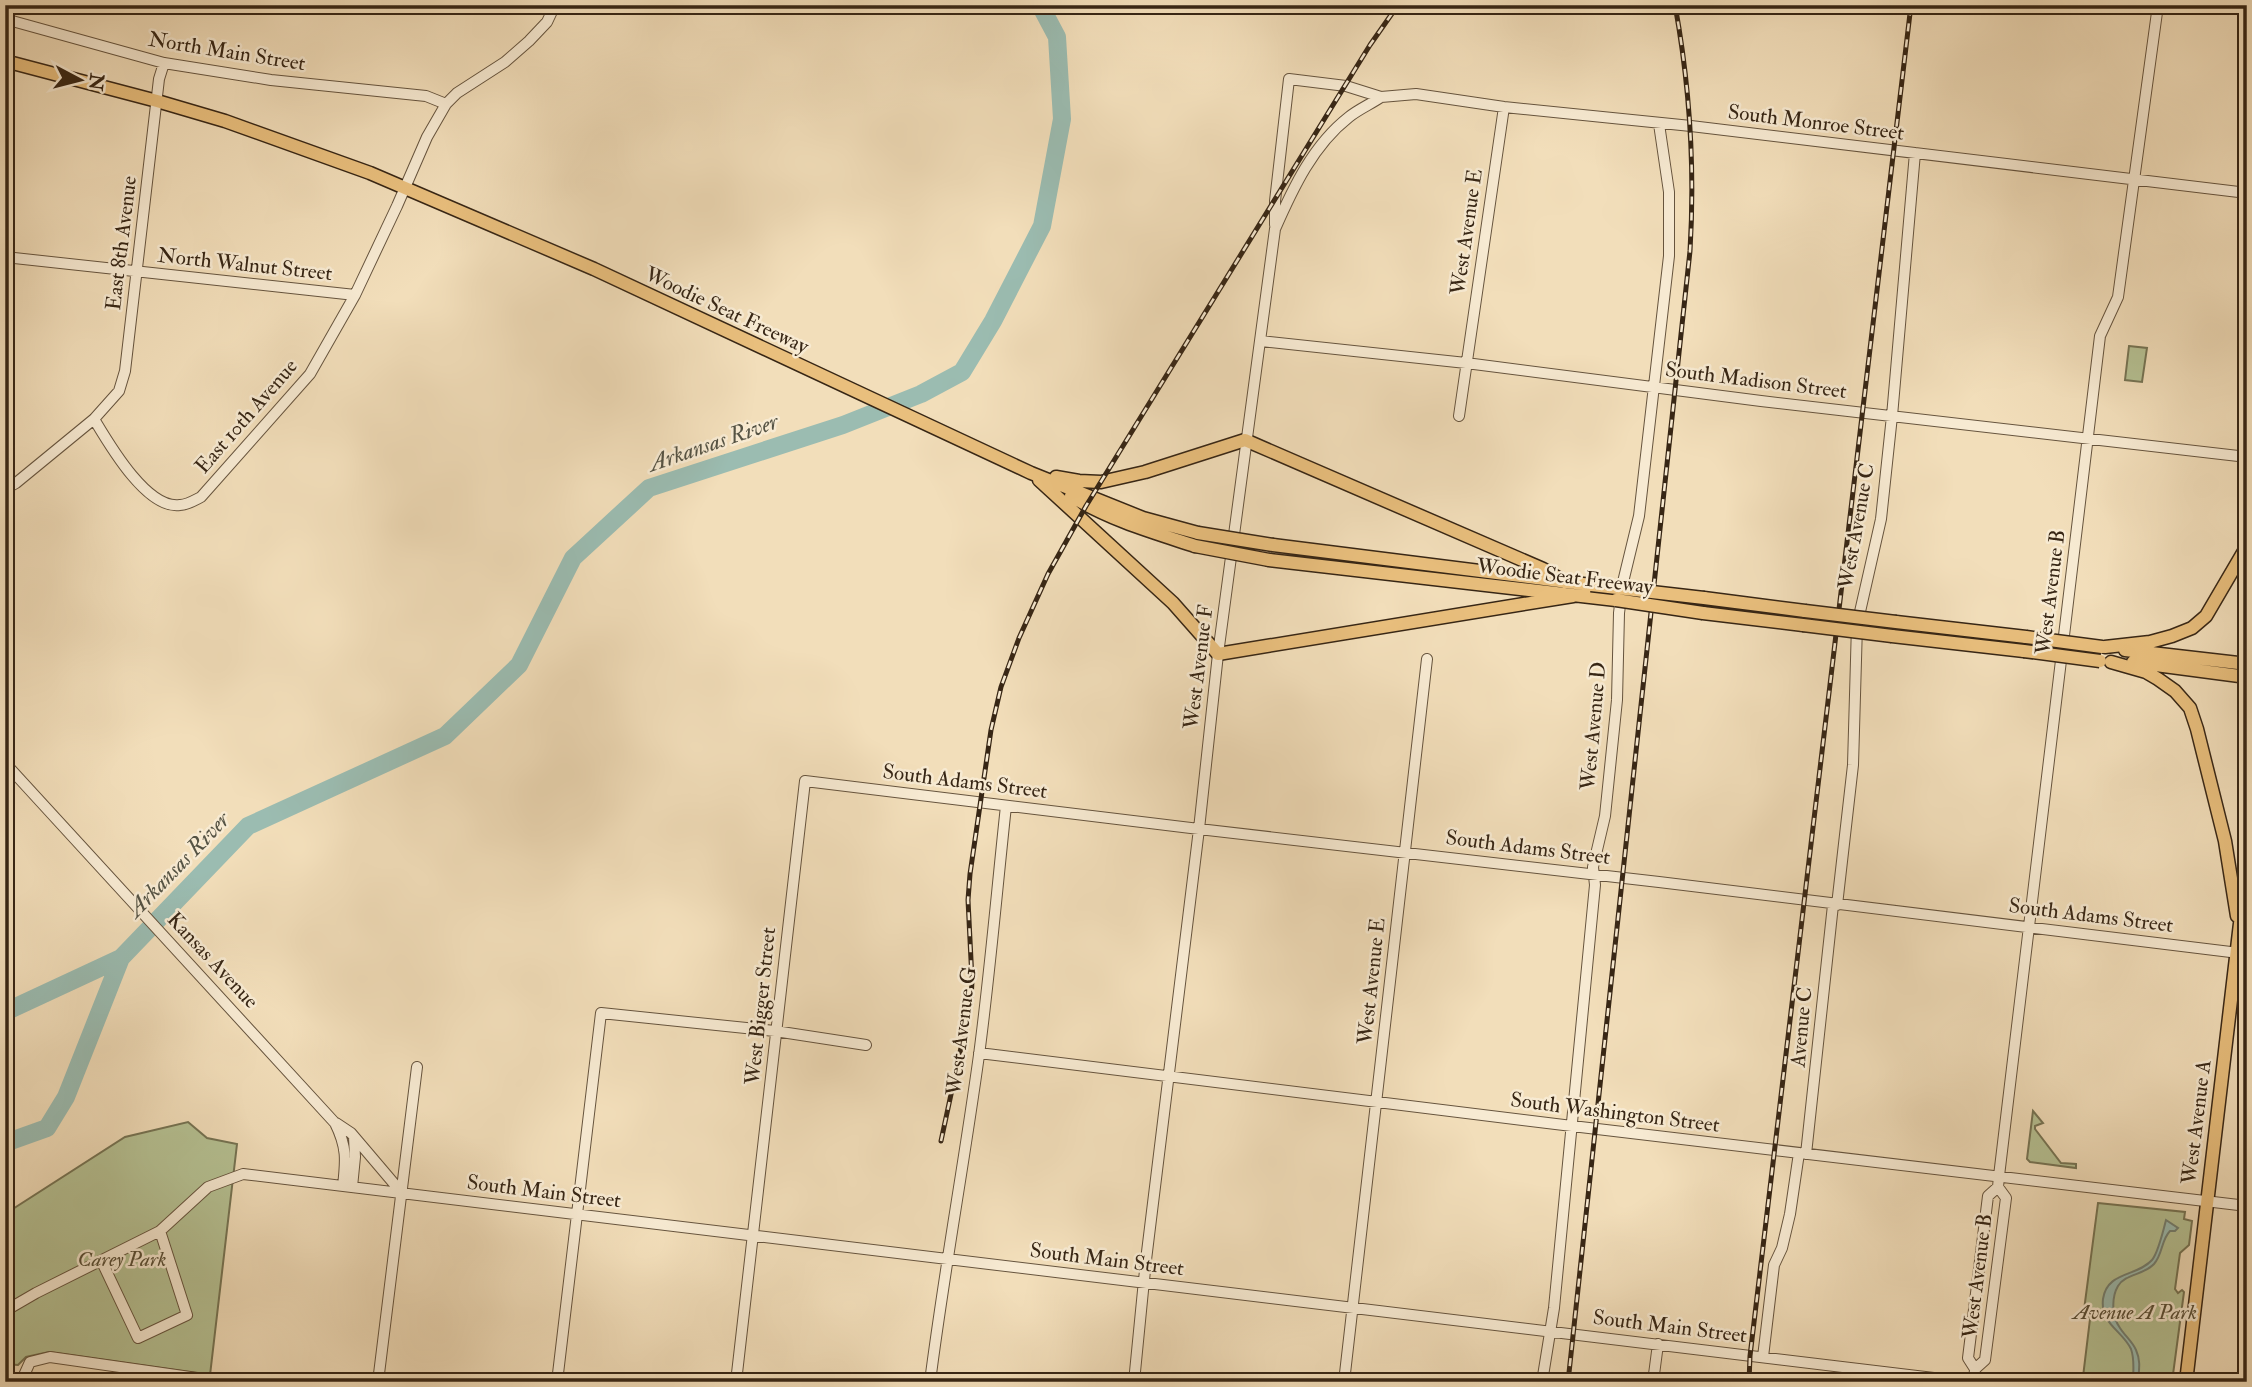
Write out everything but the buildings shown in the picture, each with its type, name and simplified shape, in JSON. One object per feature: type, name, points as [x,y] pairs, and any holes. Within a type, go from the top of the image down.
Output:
[{"type":"main road","points":[[5,61],[225,121],[405,188]]},
{"type":"main road","name":"Woodie Seat Freeway","points":[[405,188],[594,269],[1015,465],[1086,506],[1135,527],[1197,539],[1269,560],[1573,596],[1591,591],[1704,598],[2103,647]]},
{"type":"main road","points":[[1031,473],[1101,482],[1145,472],[1245,440],[1531,564],[1565,582]]},
{"type":"main road","points":[[1031,473],[1173,603],[1218,654],[1573,596]]},
{"type":"main road","name":"Woodie Seat Freeway","points":[[1197,539],[1273,545],[1565,582],[1591,591],[1703,613],[2105,661]]},
{"type":"main road","points":[[2103,647],[2150,642],[2192,628],[2206,616],[2247,546]]},
{"type":"main road","points":[[2103,647],[2232,668],[2247,677]]},
{"type":"main road","points":[[2105,661],[2232,668],[2247,664]]},
{"type":"main road","points":[[2105,661],[2146,672],[2175,691],[2190,708],[2225,841],[2239,932]]},
{"type":"main road","name":"West Avenue A","points":[[2186,1382],[2206,1201],[2242,953],[2239,932],[2246,900]]},
{"type":"street","points":[[446,104],[457,93],[505,62],[529,41],[547,22],[555,5]]},
{"type":"street","name":"West Avenue B","points":[[1975,1369],[1985,1360],[2006,1198],[1998,1187],[1999,1176],[2100,336],[2118,296],[2158,5]]},
{"type":"street","name":"North Main Street","points":[[5,19],[164,63],[271,80],[426,96],[446,104]]},
{"type":"street","name":"East 8th Avenue","points":[[5,489],[94,419],[119,391],[125,371],[159,79],[164,63]]},
{"type":"street","points":[[1275,229],[1275,201],[1289,79],[1346,86],[1381,97]]},
{"type":"street","name":"South Monroe Street","points":[[1381,97],[1416,94],[1504,107],[2247,193]]},
{"type":"street","name":"West Avenue F","points":[[1134,1382],[1218,654],[1275,229],[1294,185],[1321,146],[1349,117],[1381,97]]},
{"type":"street","name":"East 10th Avenue","points":[[94,419],[117,458],[157,500],[179,506],[201,497],[310,374],[355,295],[426,137],[446,104]]},
{"type":"street","name":"West Avenue E","points":[[1459,416],[1504,107]]},
{"type":"street","name":"West Avenue D","points":[[1542,1382],[1555,1308],[1595,885],[1593,867],[1605,816],[1617,700],[1619,612],[1623,582],[1639,516],[1670,256],[1669,192],[1659,124]]},
{"type":"street","name":"West Avenue C","points":[[1835,905],[1853,765],[1857,625],[1881,519],[1915,153]]},
{"type":"street","name":"North Walnut Street","points":[[5,257],[355,295]]},
{"type":"street","name":"South Madison Street","points":[[1261,341],[1466,363],[1655,388],[2247,457]]},
{"type":"street","name":"West Avenue E","points":[[1344,1382],[1427,659]]},
{"type":"street","name":"Kansas Avenue","points":[[7,764],[335,1123]]},
{"type":"street","name":"South Adams Street","points":[[805,781],[2242,953]]},
{"type":"street","name":"West Bigger Street","points":[[736,1382],[805,781]]},
{"type":"street","name":"West Avenue G","points":[[930,1382],[942,1287],[979,1053],[1006,806]]},
{"type":"street","name":"West Avenue A","points":[[2246,900],[2247,868]]},
{"type":"street","name":"Avenue C","points":[[1763,1357],[1774,1265],[1782,1248],[1803,1153],[1835,905]]},
{"type":"street","points":[[557,1382],[601,1013],[775,1031],[866,1045]]},
{"type":"street","name":"South Washington Street","points":[[979,1053],[2247,1206]]},
{"type":"street","points":[[378,1382],[417,1068]]},
{"type":"street","points":[[335,1123],[354,1137],[402,1194]]},
{"type":"street","points":[[335,1123],[346,1150],[347,1187]]},
{"type":"street","points":[[347,1187],[355,1157],[354,1137]]},
{"type":"street","name":"South Main Street","points":[[160,1231],[208,1187],[243,1174],[1967,1382]]},
{"type":"street","name":"West Avenue B","points":[[1974,1382],[1975,1369],[1968,1358],[1976,1286],[1988,1196],[1998,1187]]},
{"type":"street","points":[[5,1311],[160,1231],[187,1315],[138,1338],[102,1262]]},
{"type":"street","points":[[1653,1382],[1658,1345]]},
{"type":"street","points":[[21,1382],[30,1362],[50,1357],[225,1382]]},
{"type":"green space","points":[[2129,346],[2147,348],[2142,382],[2125,380]]},
{"type":"green space","points":[[2033,1111],[2043,1123],[2035,1126],[2035,1129],[2061,1163],[2076,1164],[2076,1168],[2030,1162],[2027,1159]]},
{"type":"green space","name":"Carey Park","points":[[188,1122],[207,1138],[237,1144],[210,1375],[49,1352],[26,1357],[18,1365],[5,1364],[5,1214],[125,1137]]},
{"type":"green space","name":"Avenue A Park","points":[[2098,1203],[2185,1212],[2184,1219],[2192,1221],[2189,1245],[2180,1253],[2175,1289],[2178,1293],[2182,1290],[2184,1292],[2172,1382],[2119,1382],[2083,1377],[2090,1319],[2084,1310]]},
{"type":"water","points":[[2166,1220],[2178,1228],[2167,1235],[2157,1260],[2150,1268],[2121,1282],[2114,1296],[2115,1318],[2139,1358],[2138,1382],[2133,1382],[2131,1349],[2108,1321],[2103,1299],[2110,1283],[2152,1260]]},
{"type":"waterway","name":"Arkansas River","points":[[5,1143],[47,1128],[66,1097],[121,958],[248,826],[445,736],[519,665],[573,558],[649,488],[843,425],[921,394],[962,372],[993,321],[1042,226],[1062,119],[1057,37],[1040,5]]},
{"type":"waterway","points":[[5,1012],[121,958]]},
{"type":"railway","points":[[941,1141],[971,1001],[968,900],[991,730],[1001,687],[1019,638],[1048,574],[1086,506],[1370,45],[1398,5]]},
{"type":"railway","points":[[1568,1382],[1690,251],[1690,128],[1675,5]]},
{"type":"railway","points":[[1749,1382],[1911,5]]}]
